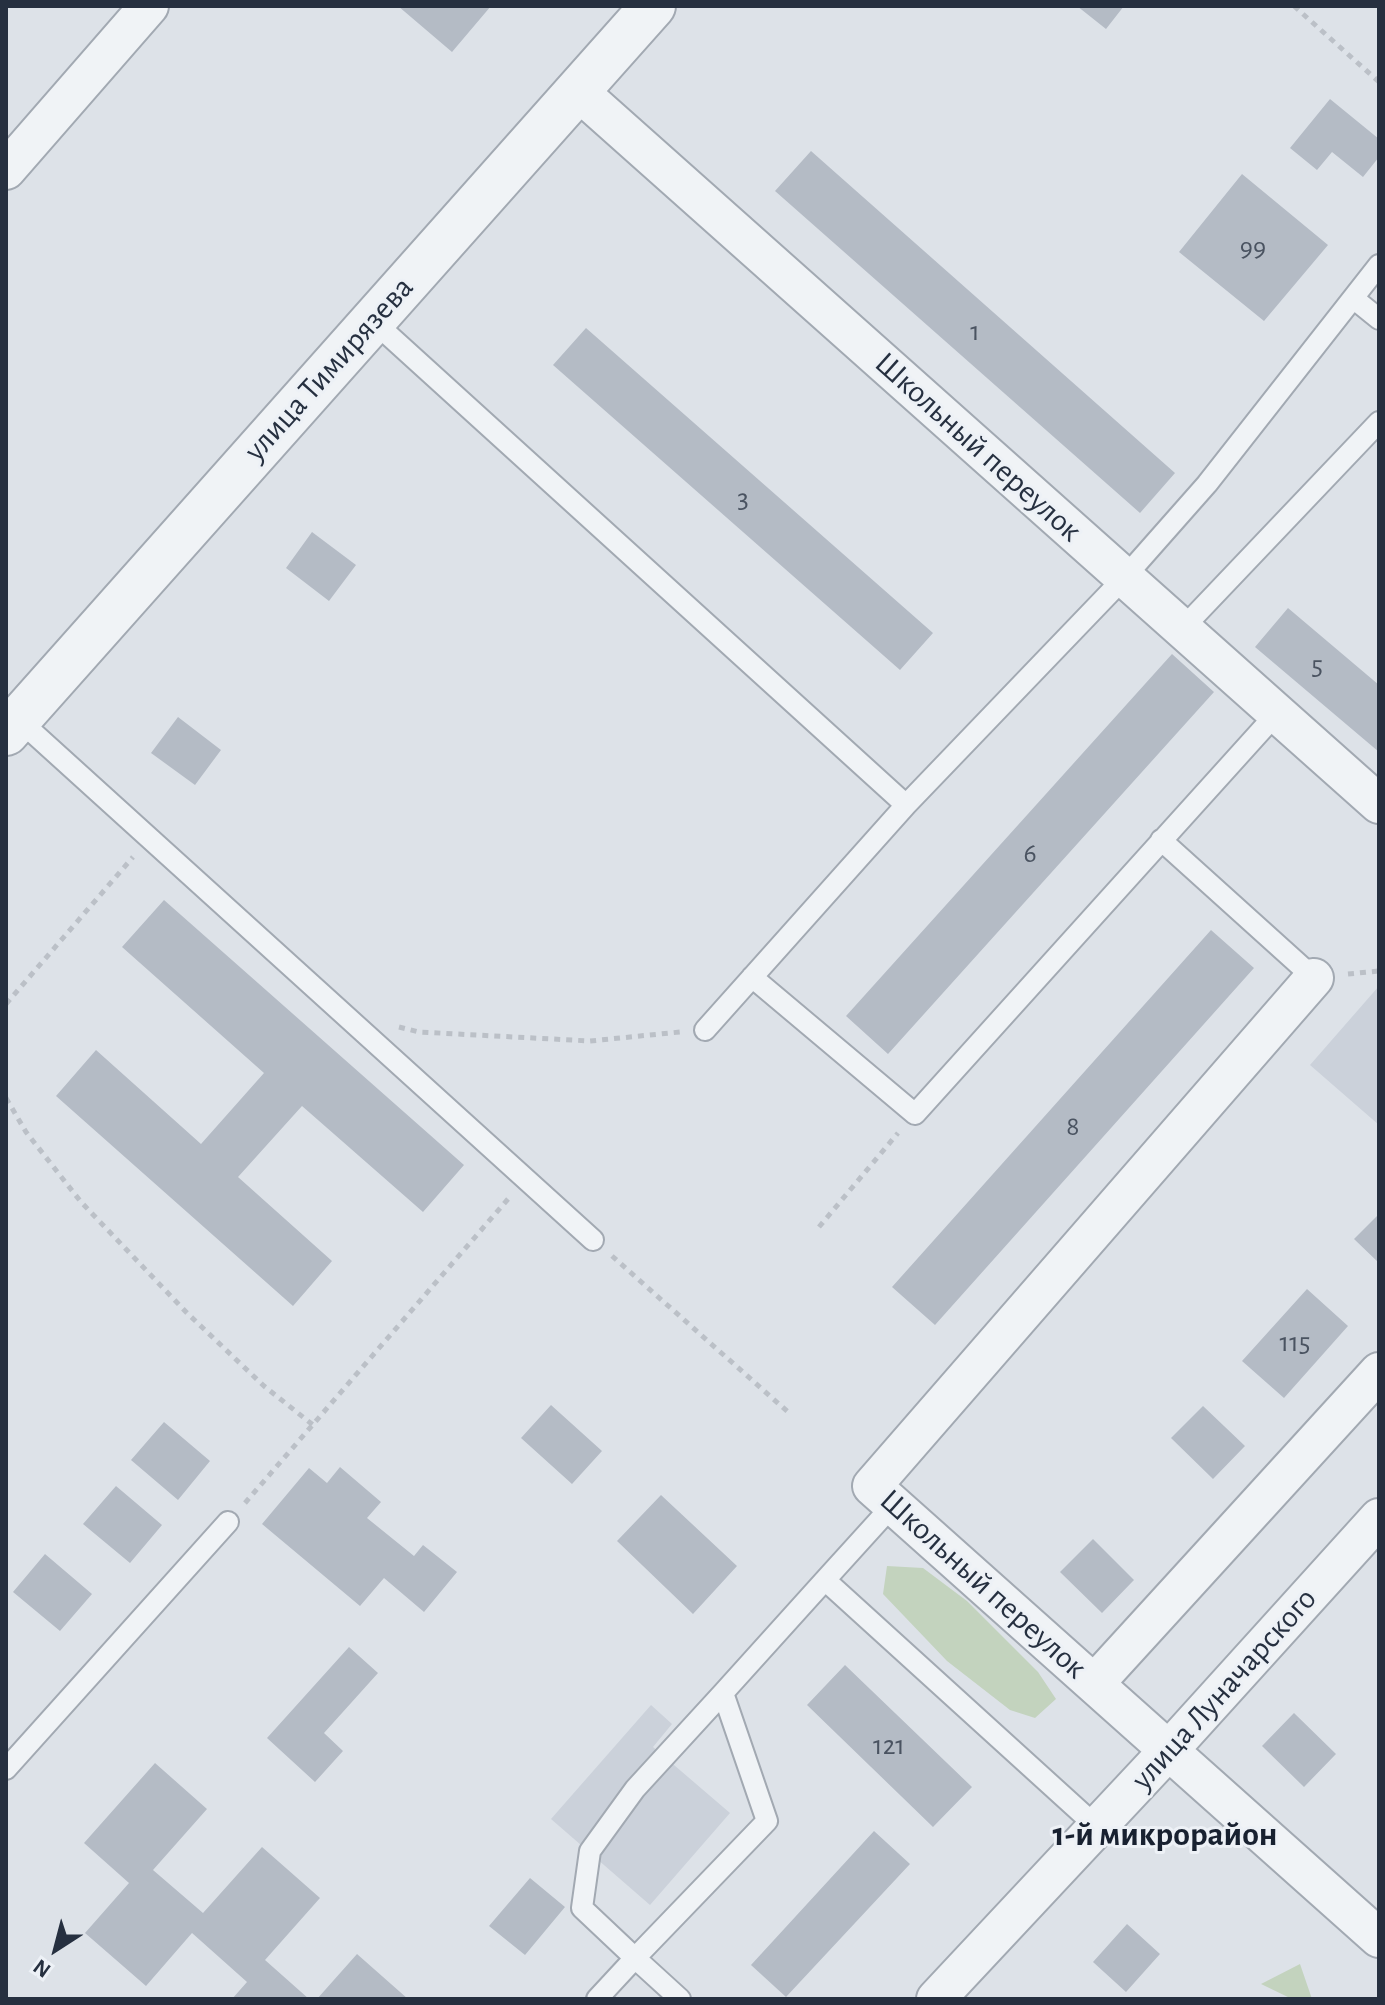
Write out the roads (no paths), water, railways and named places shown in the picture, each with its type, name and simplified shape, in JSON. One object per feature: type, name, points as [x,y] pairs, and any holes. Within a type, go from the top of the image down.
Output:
[{"type":"street","points":[[6,170],[149,6]]},
{"type":"street","name":"улица Тимирязева","points":[[10,720],[653,6]]},
{"type":"street","name":"Школьный переулок","points":[[577,90],[1379,804]]},
{"type":"street","name":"Школьный переулок","points":[[1314,978],[872,1486],[1379,1938]]},
{"type":"street","points":[[1094,1684],[1379,1372]]},
{"type":"street","name":"улица Луначарского","points":[[936,1999],[1169,1750],[1379,1518]]},
{"type":"lane","points":[[705,1030],[906,805],[1124,578],[1207,484],[1379,265]]},
{"type":"lane","points":[[1353,298],[1379,319]]},
{"type":"lane","points":[[372,320],[906,805]]},
{"type":"lane","points":[[1182,629],[1379,422]]},
{"type":"lane","points":[[752,977],[915,1114],[1277,713]]},
{"type":"lane","points":[[10,720],[149,838],[593,1240]]},
{"type":"lane","points":[[1161,840],[1314,978]]},
{"type":"lane","points":[[680,1999],[582,1908],[590,1851],[635,1789],[893,1505]]},
{"type":"lane","points":[[6,1769],[228,1522]]},
{"type":"lane","points":[[825,1580],[1097,1827]]},
{"type":"lane","points":[[597,1999],[767,1821],[723,1693]]},
{"type":"district","name":"1-й микрорайон","points":[[1165,1835]]}]
